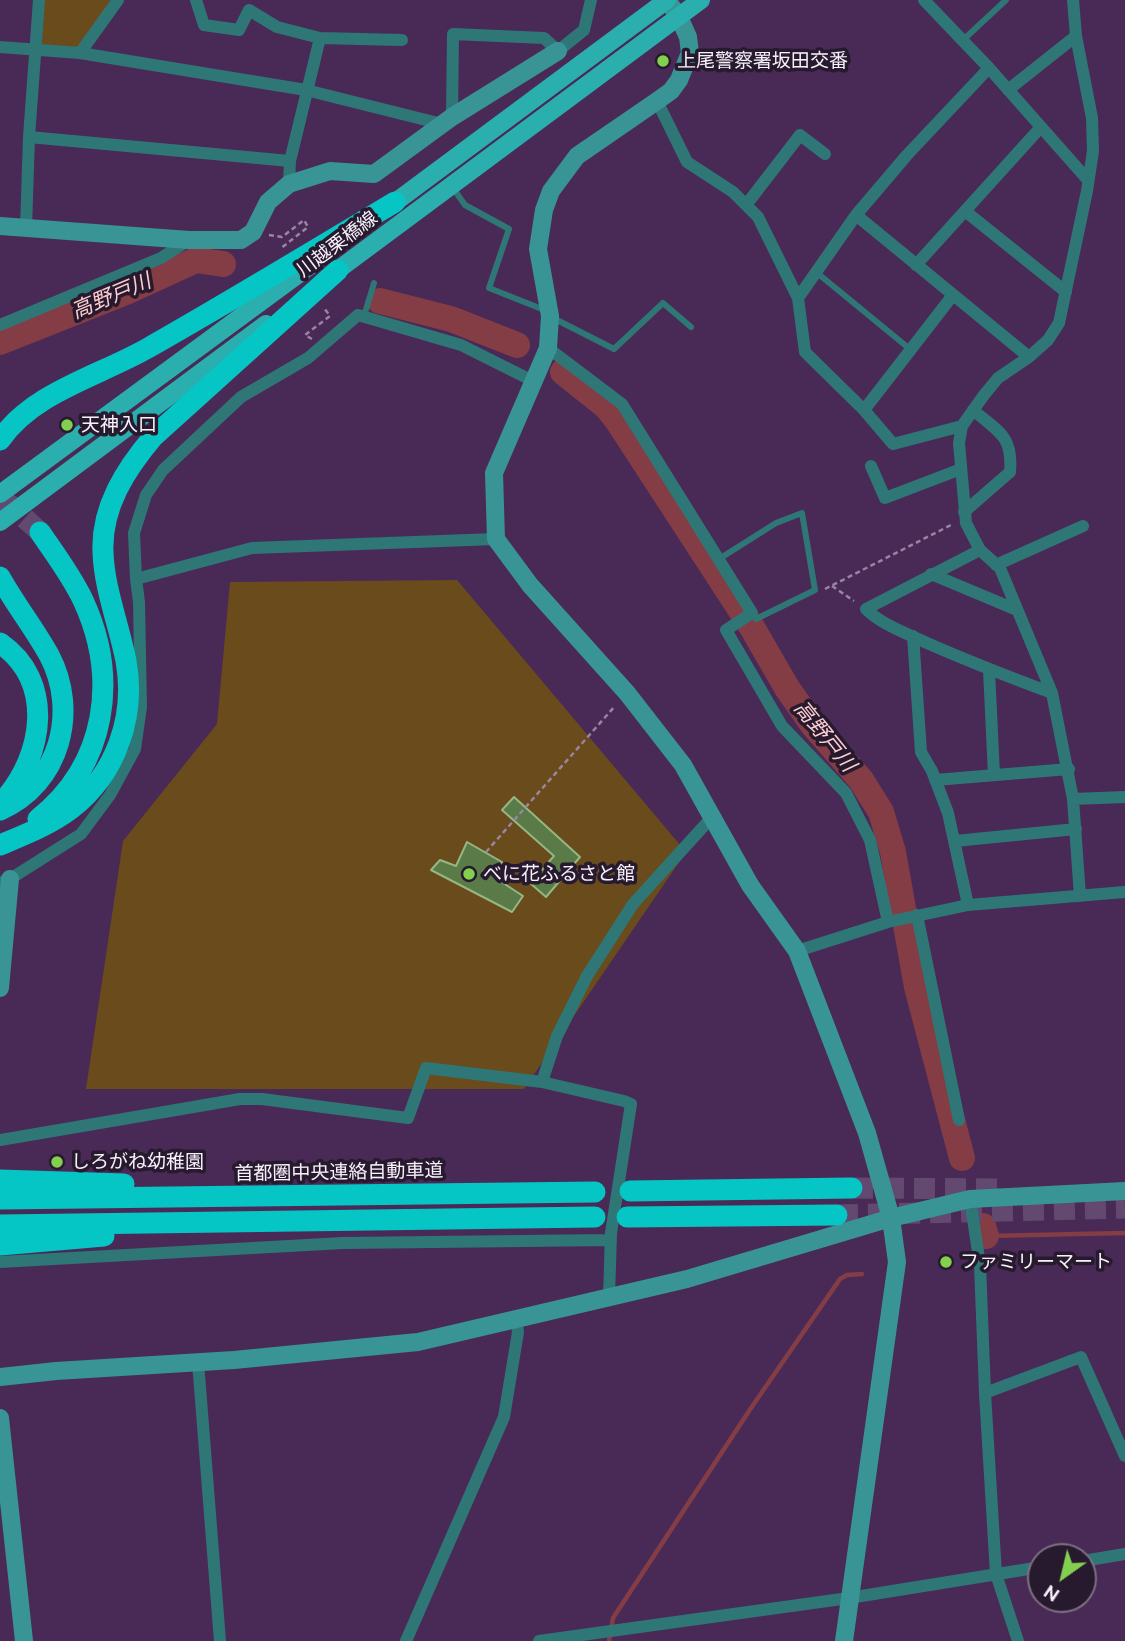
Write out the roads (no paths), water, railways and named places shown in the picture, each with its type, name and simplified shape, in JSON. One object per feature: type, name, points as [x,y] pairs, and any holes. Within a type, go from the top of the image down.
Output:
[{"type":"highway","points":[[2,438],[16,422],[45,401],[145,350],[395,202]]},
{"type":"highway","points":[[5,844],[46,825],[71,809],[94,788],[111,762],[124,732],[129,700],[126,664],[103,551],[106,521],[131,464],[153,437],[338,270]]},
{"type":"highway","points":[[5,844],[49,810],[70,787],[87,759],[98,733],[104,706],[97,639],[83,601],[65,567],[40,532]]},
{"type":"highway","points":[[0,810],[33,788],[51,765],[62,737],[63,713],[60,684],[50,656],[1,579]]},
{"type":"highway","points":[[0,643],[9,649],[23,666],[34,687],[39,710],[38,734],[31,758],[19,782],[0,803]]},
{"type":"highway","points":[[0,1180],[208,1186],[342,1194]]},
{"type":"highway","points":[[630,1191],[852,1188]]},
{"type":"highway","name":"首都圏中央連絡自動車道","points":[[0,1199],[596,1192]]},
{"type":"highway","points":[[627,1217],[837,1215]]},
{"type":"highway","points":[[0,1225],[595,1217]]},
{"type":"highway","points":[[0,1245],[295,1220]]},
{"type":"main road","name":"川越栗橋線","points":[[0,494],[667,0]]},
{"type":"main road","name":"川越栗橋線","points":[[0,522],[701,0]]},
{"type":"street","points":[[26,228],[29,137],[39,0]]},
{"type":"street","points":[[80,53],[118,0]]},
{"type":"street","points":[[197,0],[204,25],[239,30],[248,10],[277,27],[320,38],[402,40]]},
{"type":"street","points":[[0,226],[189,240],[241,240],[253,232],[268,202],[289,184],[330,171],[374,174],[447,120],[558,51],[584,30],[591,0]]},
{"type":"street","points":[[667,0],[688,37],[690,53],[686,66],[671,91],[577,156],[551,191],[540,227],[538,249],[549,314],[548,348],[494,473],[496,539],[530,585],[627,693],[683,765],[750,885],[797,951],[867,1133],[891,1218],[897,1262],[844,1641]]},
{"type":"street","points":[[925,0],[1087,179]]},
{"type":"street","points":[[1073,0],[1076,36],[1092,118],[1093,151],[1059,323],[1048,340],[1030,357],[999,378],[962,426],[959,443],[964,515],[980,550],[1000,568],[1052,692],[1069,769],[1080,896]]},
{"type":"street","points":[[447,120],[453,34],[544,38],[558,51]]},
{"type":"street","points":[[1008,90],[1076,36]]},
{"type":"street","points":[[289,184],[290,161],[320,38]]},
{"type":"street","points":[[0,47],[80,53],[306,90],[447,120]]},
{"type":"street","points":[[798,298],[856,215],[907,155],[989,68]]},
{"type":"street","points":[[657,102],[687,162],[733,192],[758,217],[798,298],[806,352],[864,410],[893,444],[962,426]]},
{"type":"street","points":[[916,265],[1041,127]]},
{"type":"street","points":[[746,205],[800,135],[825,154]]},
{"type":"street","points":[[29,137],[290,161]]},
{"type":"street","points":[[965,211],[1066,292]]},
{"type":"street","points":[[856,215],[1030,357]]},
{"type":"street","points":[[0,326],[161,258],[189,240]]},
{"type":"street","points":[[864,410],[953,295]]},
{"type":"street","points":[[0,988],[5,881],[81,834],[110,795],[135,749],[141,707],[139,602],[134,533],[146,495],[163,470],[241,397],[308,358],[358,315],[461,345],[533,381]]},
{"type":"street","points":[[548,348],[622,404],[752,614],[726,630],[782,726],[846,793],[870,839],[888,922]]},
{"type":"street","points":[[964,515],[1010,472],[1012,452],[1004,437],[973,410]]},
{"type":"street","points":[[871,466],[885,498],[961,469]]},
{"type":"street","points":[[996,565],[1083,526]]},
{"type":"street","points":[[136,579],[252,548],[496,539]]},
{"type":"street","points":[[980,550],[866,609],[875,618],[989,670],[1052,692]]},
{"type":"street","points":[[930,575],[1017,610]]},
{"type":"street","points":[[913,636],[921,752],[935,780],[955,841],[968,905]]},
{"type":"street","points":[[989,670],[993,775]]},
{"type":"street","points":[[935,780],[1069,769]]},
{"type":"street","points":[[1073,800],[1125,797]]},
{"type":"street","points":[[542,1082],[556,1036],[594,966],[633,904],[713,816]]},
{"type":"street","points":[[955,841],[1076,830]]},
{"type":"street","points":[[797,951],[888,922],[968,905],[1125,892]]},
{"type":"street","points":[[917,915],[959,1120]]},
{"type":"street","points":[[0,1140],[240,1099],[262,1098],[408,1118],[426,1068],[542,1082],[624,1101],[631,1104],[611,1240],[608,1298]]},
{"type":"street","points":[[0,1377],[418,1342],[687,1279],[891,1218],[970,1199],[1125,1191]]},
{"type":"street","points":[[970,1199],[980,1265],[996,1574],[1018,1641]]},
{"type":"street","points":[[0,1262],[343,1243],[611,1240]]},
{"type":"street","points":[[406,1641],[504,1417],[519,1332],[516,1319]]},
{"type":"street","points":[[985,1393],[1081,1357],[1125,1456]]},
{"type":"street","points":[[198,1362],[220,1641]]},
{"type":"street","points":[[0,1418],[24,1641]]},
{"type":"street","points":[[1097,1559],[1125,1554]]},
{"type":"street","points":[[539,1641],[849,1598],[1027,1569]]},
{"type":"lane","points":[[963,40],[1006,0]]},
{"type":"lane","points":[[451,185],[465,205],[509,229],[489,288],[549,314],[614,349],[663,303],[691,327]]},
{"type":"lane","points":[[817,272],[911,350]]},
{"type":"lane","points":[[363,316],[374,283]]},
{"type":"lane","points":[[718,559],[776,523],[802,513],[815,590],[755,619],[752,614]]},
{"type":"waterway","name":"高野戸川","points":[[0,342],[126,292],[196,260],[223,264]]},
{"type":"waterway","name":"高野戸川","points":[[380,301],[451,319],[517,345]]},
{"type":"waterway","name":"高野戸川","points":[[563,372],[607,407],[617,420],[753,629],[787,688],[813,725],[861,780],[881,812],[893,852],[917,987],[962,1158]]},
{"type":"waterway","name":"高野戸川","points":[[983,1226],[986,1236]]},
{"type":"waterway","name":"高野戸川","points":[[986,1236],[1125,1233]]},
{"type":"waterway","points":[[609,1641],[613,1618],[751,1408],[840,1279],[847,1275],[862,1274]]},
{"type":"tunnel","points":[[0,500],[10,505],[40,532]]},
{"type":"tunnel","points":[[852,1188],[1007,1189]]},
{"type":"tunnel","points":[[837,1215],[1125,1208]]},
{"type":"place","name":"上尾警察署坂田交番","points":[[663,61]]},
{"type":"place","name":"天神入口","points":[[67,425]]},
{"type":"place","name":"べに花ふるさと館","points":[[469,874]]},
{"type":"place","name":"しろがね幼稚園","points":[[57,1162]]},
{"type":"place","name":"ファミリーマート","points":[[946,1262]]}]
